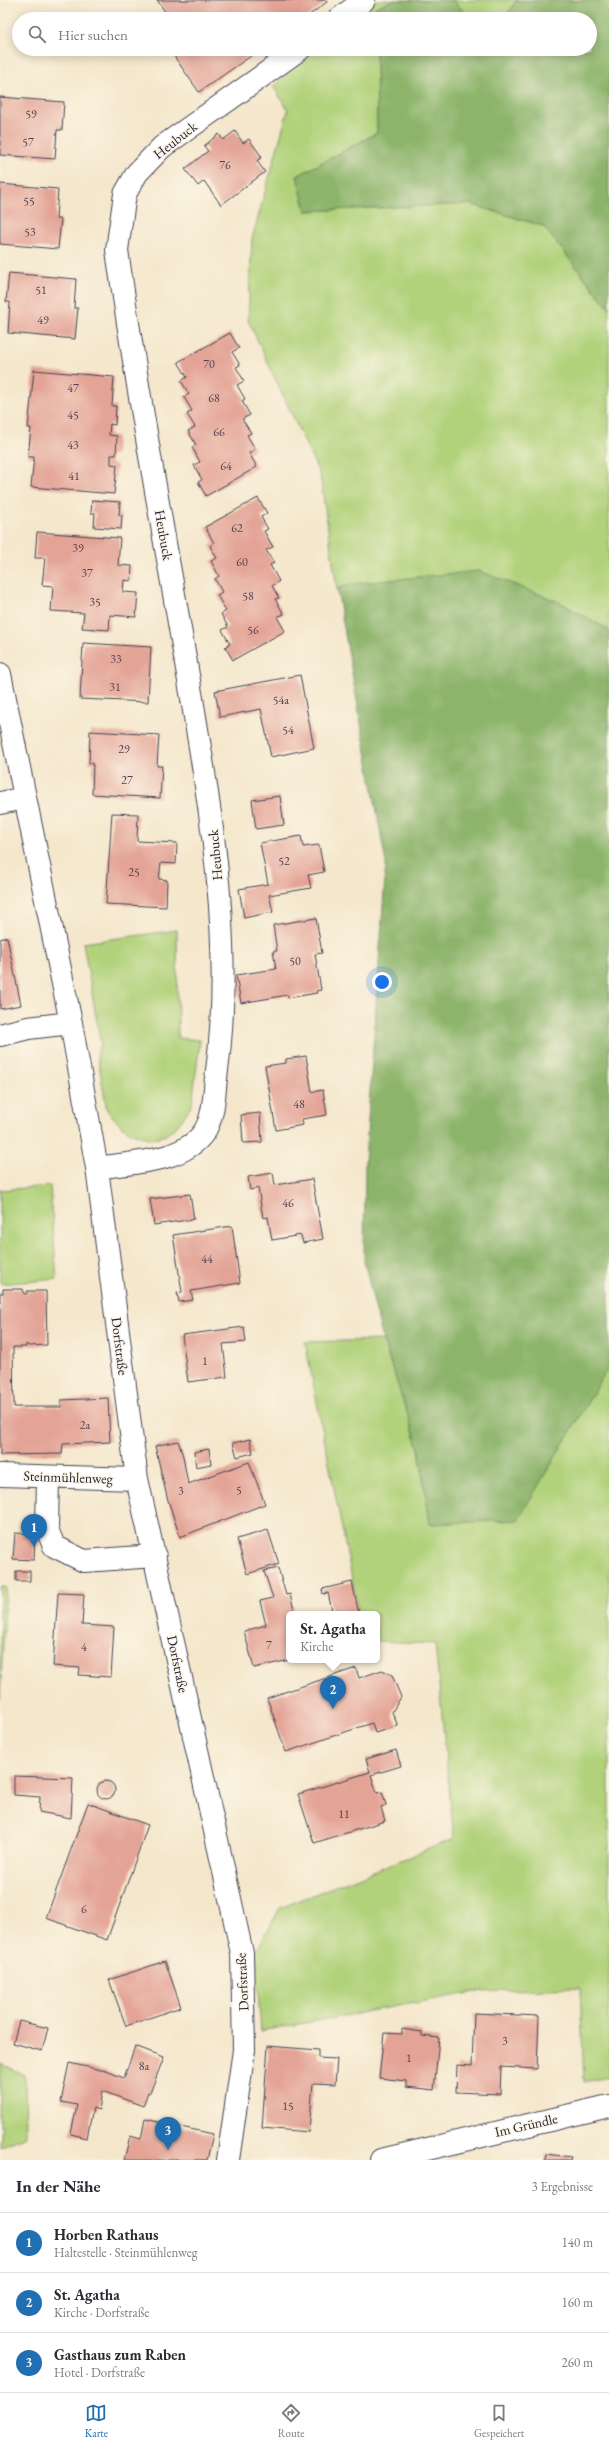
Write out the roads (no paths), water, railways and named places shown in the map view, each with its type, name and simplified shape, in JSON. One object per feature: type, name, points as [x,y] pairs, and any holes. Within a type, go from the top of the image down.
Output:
[{"type":"street","points":[[348,12],[364,0]]},
{"type":"street","name":"Heubuck","points":[[96,1168],[160,1158],[191,1146],[204,1131],[211,1115],[224,1020],[221,930],[211,813],[117,250],[125,194],[138,173],[162,147],[290,56]]},
{"type":"street","points":[[0,674],[71,1023],[96,1168]]},
{"type":"street","points":[[0,803],[25,798]]},
{"type":"street","points":[[0,1035],[28,1028],[71,1023]]},
{"type":"street","name":"Dorfstraße","points":[[96,1168],[137,1479],[242,1953],[244,2050],[228,2160]]},
{"type":"street","name":"Steinmühlenweg","points":[[0,1475],[48,1478],[137,1479]]},
{"type":"street","points":[[48,1478],[47,1529],[54,1546],[84,1561],[155,1556]]},
{"type":"street","name":"Im Gründle","points":[[381,2160],[446,2153],[609,2106]]},
{"type":"place","name":"Horben Rathaus","points":[[34,1547]]},
{"type":"place","name":"St. Agatha","points":[[333,1709]]},
{"type":"place","name":"Gasthaus zum Raben","points":[[168,2150]]}]
